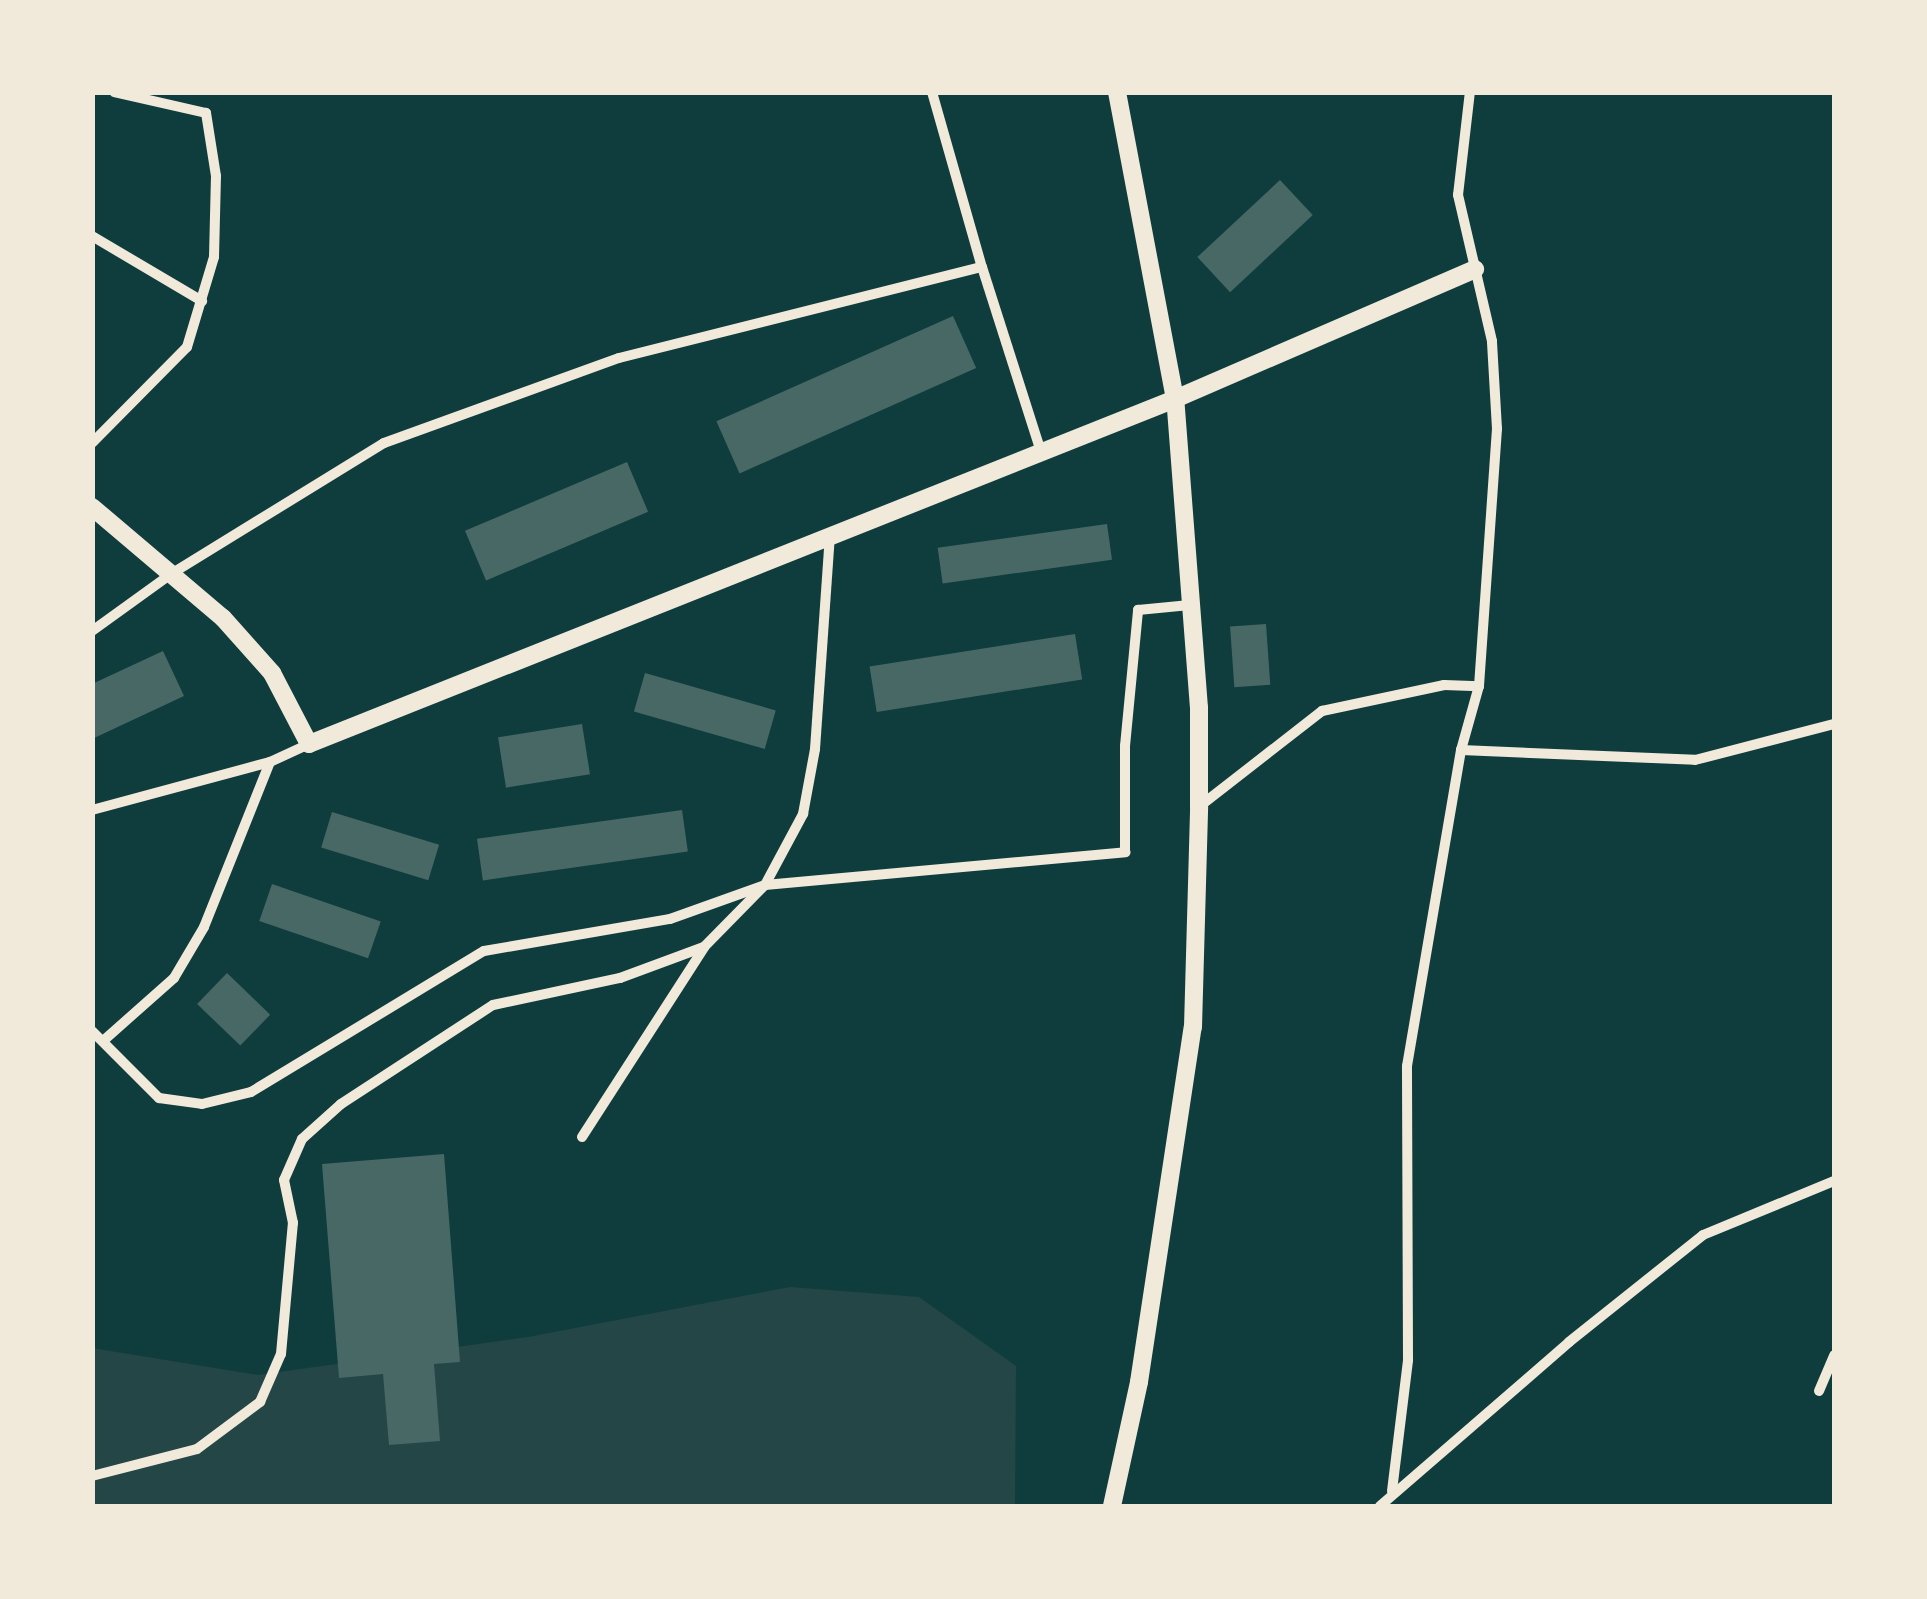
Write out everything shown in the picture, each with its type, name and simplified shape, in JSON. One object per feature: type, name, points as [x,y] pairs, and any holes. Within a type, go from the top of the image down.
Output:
[{"type":"street","points":[[92,443],[187,346],[214,257],[216,176],[206,113],[114,92]]},
{"type":"street","points":[[932,92],[1041,452]]},
{"type":"street","points":[[1112,1506],[1139,1382],[1193,1026],[1199,807],[1175,399],[1116,92]]},
{"type":"street","points":[[1392,1492],[1408,1360],[1406,1066],[1461,750],[1479,686],[1498,430],[1492,341],[1458,195],[1470,92]]},
{"type":"street","points":[[92,236],[202,301]]},
{"type":"street","points":[[92,631],[171,574],[384,443],[619,358],[982,267]]},
{"type":"street","points":[[92,810],[270,762],[1175,399],[1475,268]]},
{"type":"street","points":[[92,507],[223,618],[272,673],[309,744]]},
{"type":"street","points":[[582,1137],[704,947],[766,885],[803,814],[812,765],[830,537]]},
{"type":"street","points":[[92,1031],[130,1077],[158,1098],[202,1104],[251,1092],[484,951],[670,919],[766,885],[1125,852],[1125,746],[1138,610],[1190,604]]},
{"type":"street","points":[[1199,807],[1322,710],[1444,686],[1479,686]]},
{"type":"street","points":[[1461,750],[1695,760],[1834,724]]},
{"type":"street","points":[[103,1041],[184,961],[270,762]]},
{"type":"street","points":[[92,1476],[197,1448],[260,1402],[281,1354],[293,1222],[284,1180],[302,1139],[341,1104],[492,1005],[620,978],[704,947]]},
{"type":"street","points":[[1380,1506],[1392,1492],[1703,1235],[1834,1181]]},
{"type":"street","points":[[1819,1391],[1834,1355]]},
{"type":"shaded area","points":[[790,1287],[919,1297],[1016,1366],[1015,1506],[93,1506],[92,1348],[258,1375],[528,1337]]},
{"type":"building","points":[[1280,180],[1313,215],[1230,292],[1197,257]]},
{"type":"building","points":[[953,316],[976,368],[740,473],[716,421]]},
{"type":"building","points":[[627,462],[648,512],[486,580],[465,531]]},
{"type":"building","points":[[1107,524],[1112,560],[943,583],[938,548]]},
{"type":"building","points":[[1266,624],[1270,685],[1234,687],[1230,627]]},
{"type":"building","points":[[1075,634],[1082,679],[877,712],[870,667]]},
{"type":"building","points":[[163,651],[184,696],[92,739],[92,684]]},
{"type":"building","points":[[645,673],[776,710],[765,749],[634,711]]},
{"type":"building","points":[[582,724],[590,774],[506,788],[498,737]]},
{"type":"building","points":[[682,810],[688,852],[483,880],[477,839]]},
{"type":"building","points":[[332,812],[439,845],[428,880],[321,847]]},
{"type":"building","points":[[272,884],[381,921],[368,958],[259,921]]},
{"type":"building","points":[[227,973],[270,1015],[240,1046],[197,1004]]},
{"type":"building","points":[[444,1154],[460,1362],[434,1364],[440,1441],[389,1445],[383,1374],[339,1378],[322,1164]]}]
